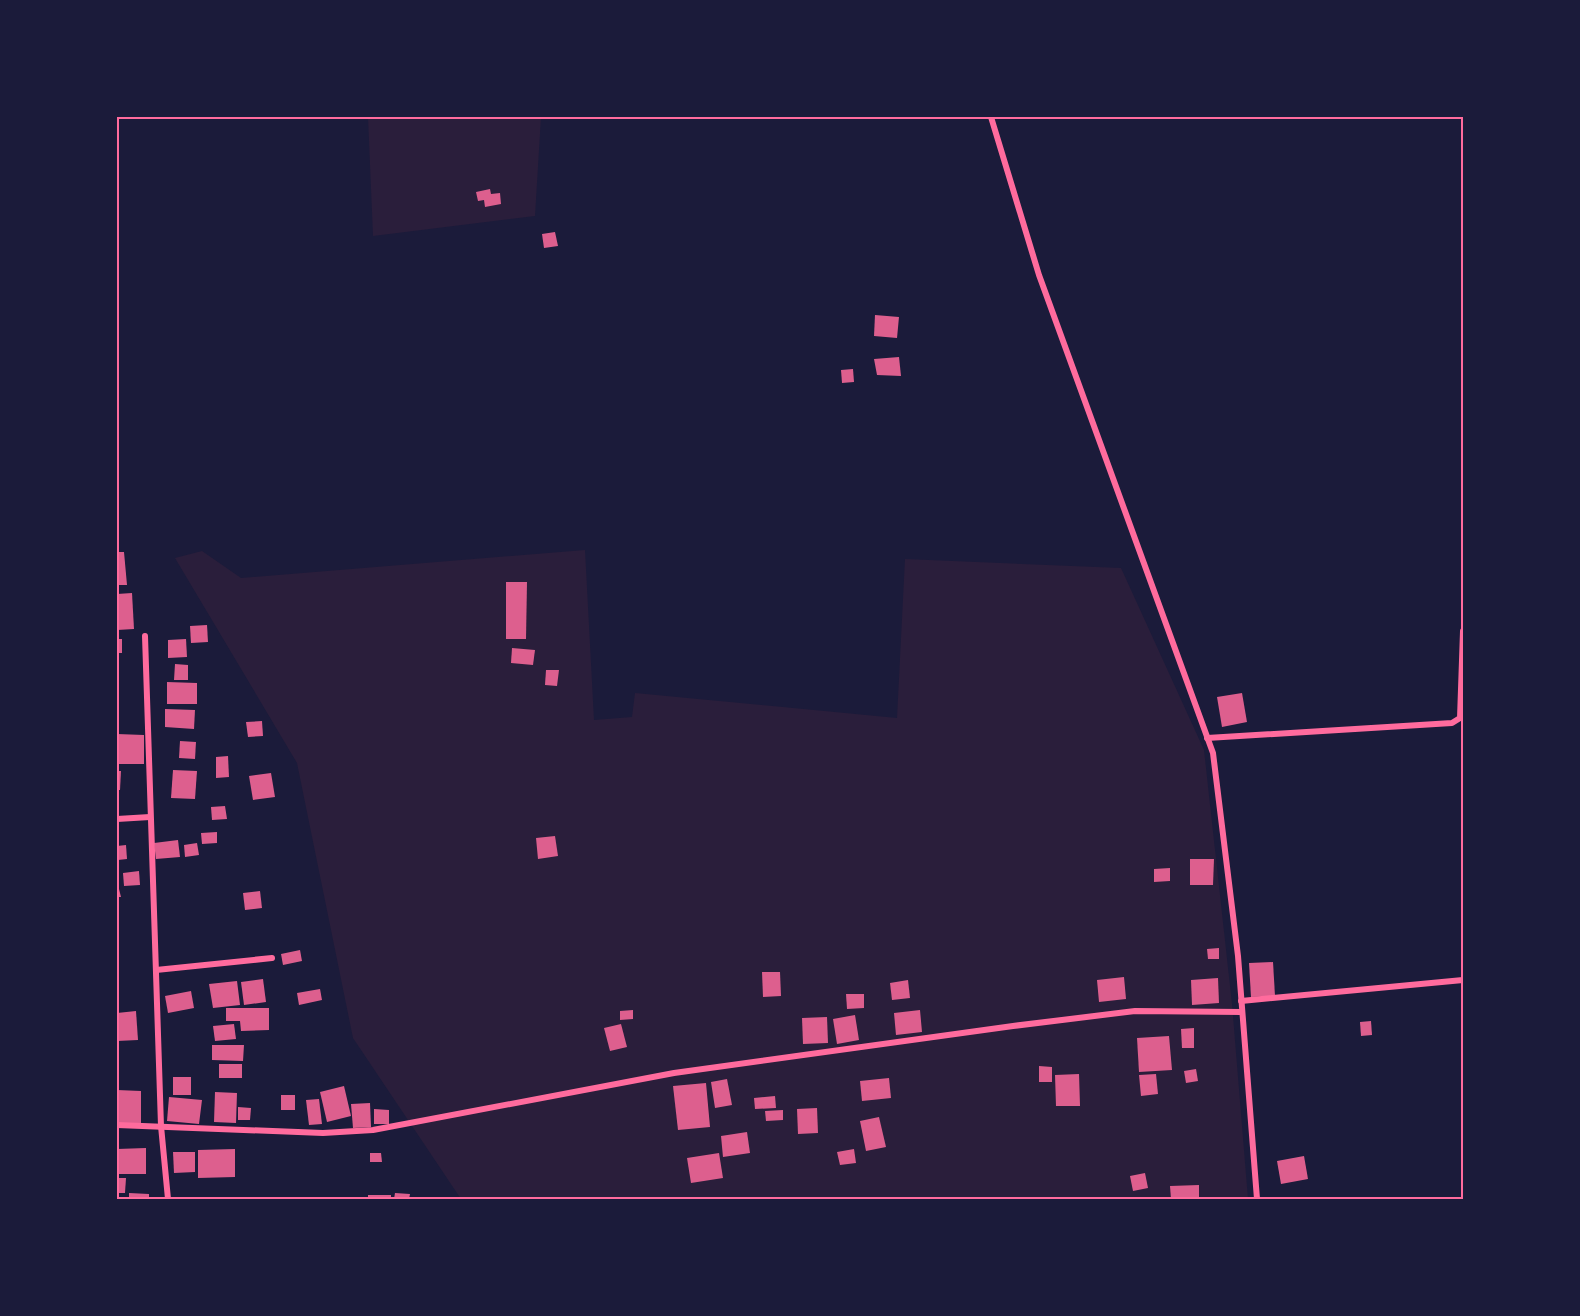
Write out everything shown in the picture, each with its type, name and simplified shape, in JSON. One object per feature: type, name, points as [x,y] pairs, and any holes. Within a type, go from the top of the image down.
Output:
[{"type":"street","points":[[991,117],[1039,275],[1213,753],[1241,1001],[1257,1199]]},
{"type":"street","points":[[1207,738],[1452,723],[1460,718],[1463,631]]},
{"type":"street","points":[[145,636],[161,1126],[168,1199]]},
{"type":"street","points":[[117,819],[150,817]]},
{"type":"street","points":[[156,970],[272,958]]},
{"type":"street","points":[[1241,1001],[1463,980]]},
{"type":"street","points":[[117,1125],[323,1133],[373,1130],[674,1073],[1001,1028],[1135,1011],[1242,1012]]},
{"type":"shaded area","points":[[368,117],[541,117],[535,216],[373,236]]},
{"type":"shaded area","points":[[585,550],[594,720],[632,717],[635,693],[897,718],[905,559],[1121,568],[1204,750],[1232,1004],[1248,1199],[461,1199],[353,1038],[297,763],[175,558],[202,551],[241,578]]},
{"type":"building","points":[[490,189],[491,194],[500,193],[501,204],[485,207],[484,200],[478,201],[476,192]]},
{"type":"building","points":[[555,232],[558,246],[544,248],[542,234]]},
{"type":"building","points":[[875,315],[899,317],[897,338],[874,336]]},
{"type":"building","points":[[899,357],[901,376],[877,375],[874,359]]},
{"type":"building","points":[[853,369],[854,382],[842,383],[841,370]]},
{"type":"building","points":[[117,552],[124,552],[127,585],[117,585]]},
{"type":"building","points":[[506,582],[527,582],[526,639],[506,639]]},
{"type":"building","points":[[132,593],[134,629],[117,630],[117,594]]},
{"type":"building","points":[[207,625],[208,642],[191,643],[190,626]]},
{"type":"building","points":[[117,639],[122,639],[122,653],[117,653]]},
{"type":"building","points":[[186,639],[187,657],[168,658],[168,640]]},
{"type":"building","points":[[512,648],[535,650],[533,665],[511,663]]},
{"type":"building","points":[[175,664],[188,665],[188,680],[174,680]]},
{"type":"building","points":[[546,670],[559,670],[557,686],[545,685]]},
{"type":"building","points":[[167,682],[197,683],[197,704],[167,704]]},
{"type":"building","points":[[1242,693],[1247,722],[1222,727],[1217,697]]},
{"type":"building","points":[[165,709],[195,710],[194,729],[165,727]]},
{"type":"building","points":[[262,721],[263,736],[248,737],[246,722]]},
{"type":"building","points":[[117,734],[144,735],[144,764],[117,764]]},
{"type":"building","points":[[180,741],[196,742],[195,759],[179,758]]},
{"type":"building","points":[[228,756],[229,777],[216,778],[216,757]]},
{"type":"building","points":[[173,770],[197,771],[195,799],[171,798]]},
{"type":"building","points":[[117,771],[121,771],[120,790],[117,790]]},
{"type":"building","points":[[271,773],[275,797],[253,800],[249,776]]},
{"type":"building","points":[[225,806],[227,819],[212,820],[211,807]]},
{"type":"building","points":[[217,832],[217,843],[202,844],[201,833]]},
{"type":"building","points":[[555,836],[558,856],[538,859],[536,838]]},
{"type":"building","points":[[178,840],[180,857],[156,859],[154,843]]},
{"type":"building","points":[[197,843],[199,855],[185,857],[184,845]]},
{"type":"building","points":[[126,845],[127,859],[118,860],[117,846]]},
{"type":"building","points":[[1190,859],[1214,859],[1213,885],[1190,885]]},
{"type":"building","points":[[1170,868],[1170,881],[1154,882],[1154,869]]},
{"type":"building","points":[[139,871],[140,885],[124,886],[123,873]]},
{"type":"building","points":[[117,881],[121,897],[117,897]]},
{"type":"building","points":[[260,891],[262,908],[245,910],[243,893]]},
{"type":"building","points":[[1219,948],[1219,959],[1208,959],[1207,949]]},
{"type":"building","points":[[300,950],[302,961],[283,965],[281,954]]},
{"type":"building","points":[[1273,962],[1275,996],[1251,997],[1249,963]]},
{"type":"building","points":[[762,972],[780,972],[781,996],[763,997]]},
{"type":"building","points":[[1124,977],[1126,999],[1099,1002],[1097,980]]},
{"type":"building","points":[[1218,978],[1219,1003],[1192,1005],[1191,980]]},
{"type":"building","points":[[263,979],[266,1002],[244,1005],[241,982]]},
{"type":"building","points":[[908,980],[910,998],[892,1000],[890,983]]},
{"type":"building","points":[[237,981],[240,1005],[213,1008],[209,984]]},
{"type":"building","points":[[320,989],[322,1000],[299,1005],[297,993]]},
{"type":"building","points":[[191,991],[194,1008],[168,1013],[165,996]]},
{"type":"building","points":[[846,994],[864,994],[864,1008],[847,1009]]},
{"type":"building","points":[[226,1008],[269,1008],[269,1030],[241,1031],[240,1021],[226,1021]]},
{"type":"building","points":[[633,1010],[633,1019],[620,1020],[620,1011]]},
{"type":"building","points":[[920,1010],[922,1032],[896,1035],[894,1013]]},
{"type":"building","points":[[136,1011],[138,1040],[117,1041],[117,1013]]},
{"type":"building","points":[[855,1015],[859,1040],[837,1044],[833,1019]]},
{"type":"building","points":[[827,1017],[828,1043],[803,1044],[802,1018]]},
{"type":"building","points":[[1371,1021],[1372,1035],[1361,1036],[1360,1022]]},
{"type":"building","points":[[234,1024],[236,1039],[215,1041],[213,1026]]},
{"type":"building","points":[[621,1024],[627,1047],[610,1051],[604,1028]]},
{"type":"building","points":[[1194,1028],[1194,1048],[1182,1048],[1181,1029]]},
{"type":"building","points":[[1169,1036],[1172,1070],[1139,1072],[1137,1038]]},
{"type":"building","points":[[212,1045],[244,1045],[243,1061],[212,1060]]},
{"type":"building","points":[[219,1064],[242,1064],[242,1078],[219,1078]]},
{"type":"building","points":[[1039,1066],[1052,1067],[1052,1082],[1039,1082]]},
{"type":"building","points":[[1196,1069],[1198,1081],[1186,1083],[1184,1071]]},
{"type":"building","points":[[1079,1074],[1080,1106],[1056,1106],[1055,1075]]},
{"type":"building","points":[[1156,1074],[1158,1094],[1141,1096],[1139,1075]]},
{"type":"building","points":[[173,1077],[191,1077],[191,1095],[173,1095]]},
{"type":"building","points":[[889,1078],[891,1098],[862,1101],[860,1081]]},
{"type":"building","points":[[727,1079],[732,1105],[715,1108],[711,1082]]},
{"type":"building","points":[[706,1083],[710,1127],[678,1130],[673,1086]]},
{"type":"building","points":[[344,1086],[351,1116],[327,1122],[320,1092]]},
{"type":"building","points":[[117,1090],[141,1091],[141,1125],[117,1125]]},
{"type":"building","points":[[215,1092],[237,1093],[236,1123],[214,1122]]},
{"type":"building","points":[[281,1095],[295,1095],[295,1110],[281,1110]]},
{"type":"building","points":[[775,1096],[776,1108],[755,1109],[754,1098]]},
{"type":"building","points":[[169,1097],[202,1100],[199,1124],[167,1121]]},
{"type":"building","points":[[319,1099],[322,1124],[309,1125],[306,1100]]},
{"type":"building","points":[[370,1103],[371,1127],[353,1128],[351,1104]]},
{"type":"building","points":[[238,1107],[251,1108],[250,1120],[238,1120]]},
{"type":"building","points":[[817,1108],[818,1133],[798,1134],[797,1109]]},
{"type":"building","points":[[374,1109],[389,1110],[389,1124],[374,1124]]},
{"type":"building","points":[[783,1110],[783,1120],[766,1121],[765,1111]]},
{"type":"building","points":[[879,1117],[886,1147],[866,1151],[860,1121]]},
{"type":"building","points":[[747,1132],[750,1153],[723,1157],[721,1136]]},
{"type":"building","points":[[146,1148],[146,1174],[117,1174],[117,1149]]},
{"type":"building","points":[[235,1149],[235,1177],[198,1178],[198,1150]]},
{"type":"building","points":[[854,1149],[856,1163],[840,1165],[837,1152]]},
{"type":"building","points":[[173,1152],[195,1152],[195,1172],[174,1173]]},
{"type":"building","points":[[370,1153],[381,1153],[382,1162],[370,1162]]},
{"type":"building","points":[[719,1153],[723,1178],[691,1183],[687,1158]]},
{"type":"building","points":[[1304,1156],[1308,1179],[1281,1184],[1277,1161]]},
{"type":"building","points":[[1145,1173],[1148,1188],[1133,1191],[1130,1176]]},
{"type":"building","points":[[117,1178],[126,1178],[125,1193],[117,1193]]},
{"type":"building","points":[[1199,1185],[1199,1199],[1171,1199],[1170,1186]]},
{"type":"building","points":[[129,1193],[149,1194],[149,1199],[129,1199]]},
{"type":"building","points":[[395,1193],[410,1194],[409,1199],[394,1199]]},
{"type":"building","points":[[368,1195],[391,1195],[391,1199],[368,1199]]},
{"type":"building","points":[[411,1197],[436,1197],[436,1199],[411,1199]]}]
